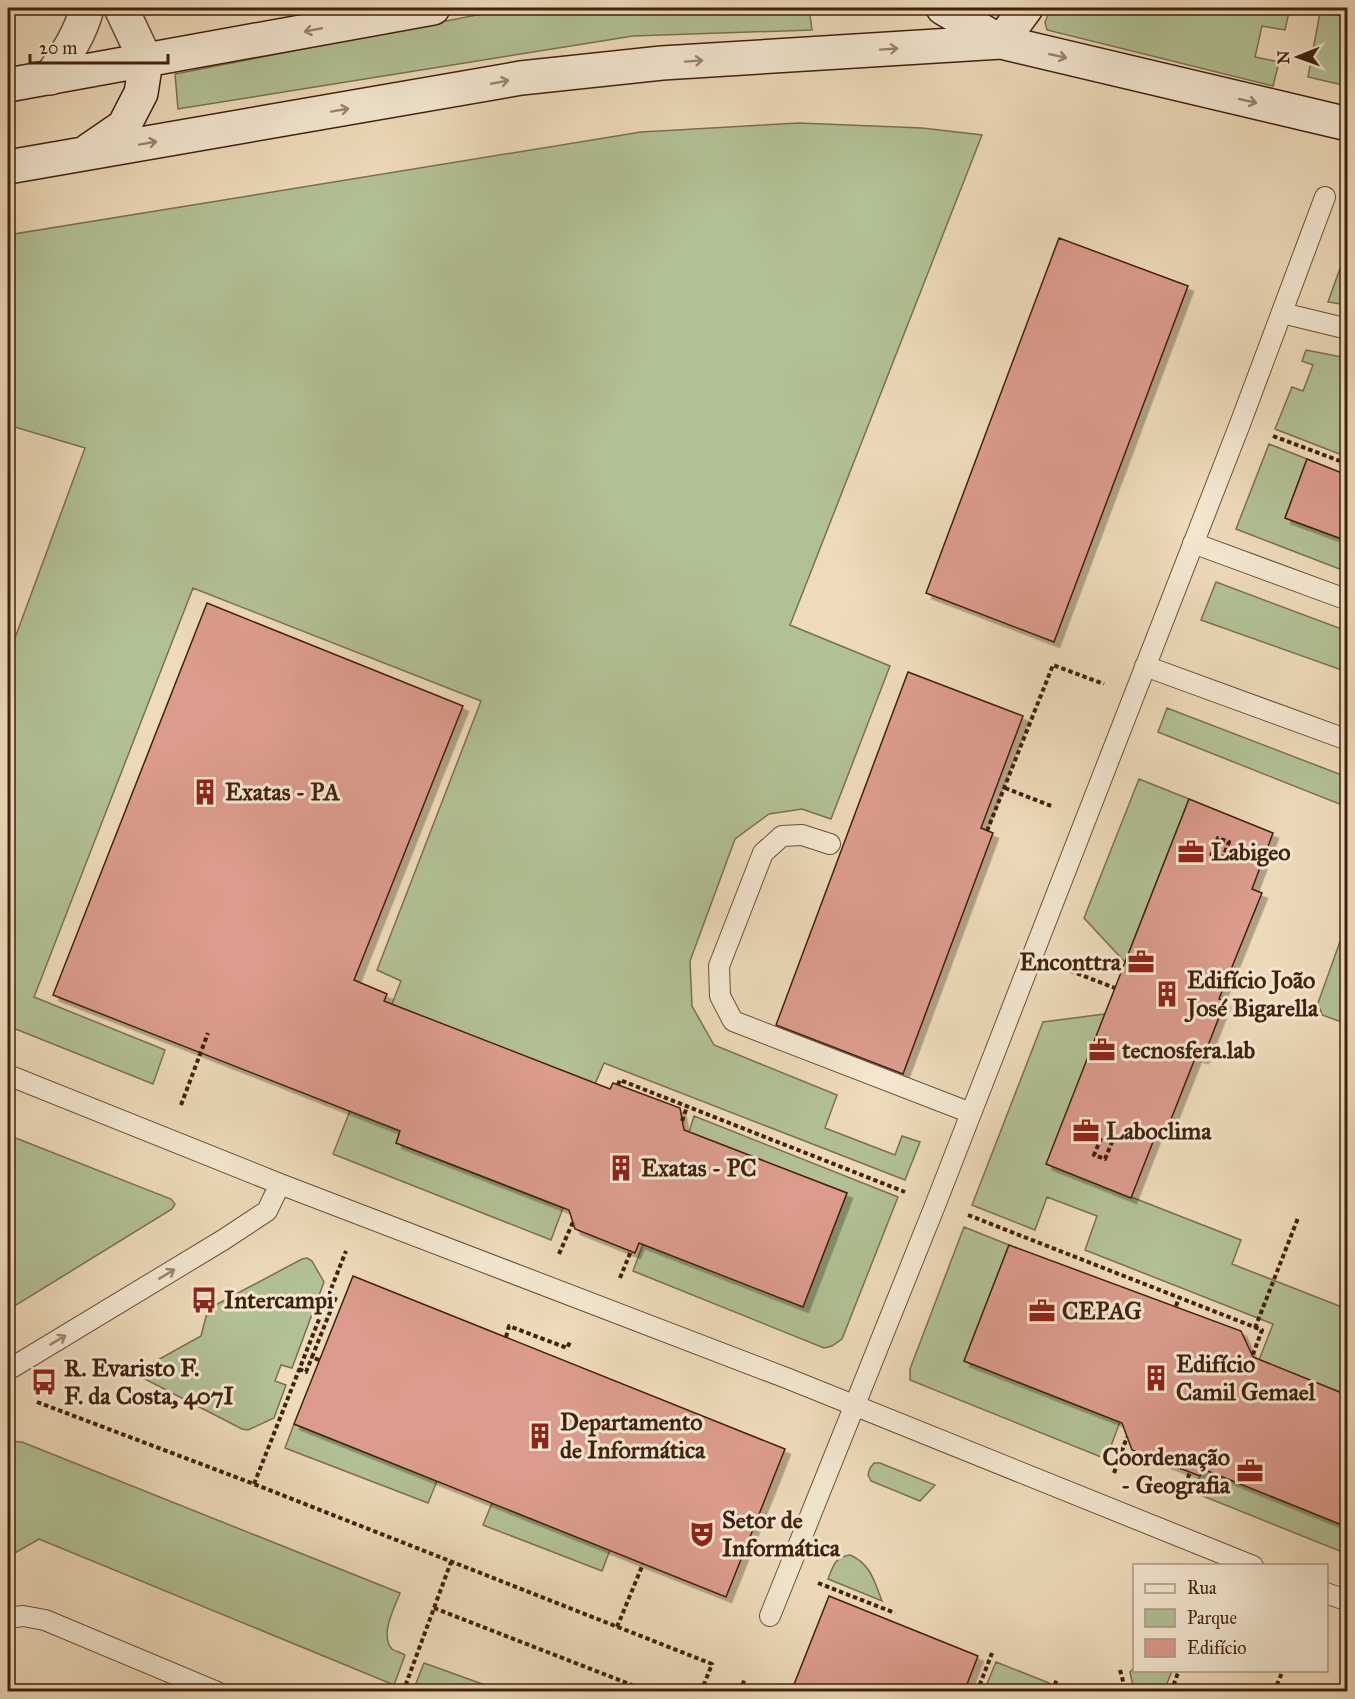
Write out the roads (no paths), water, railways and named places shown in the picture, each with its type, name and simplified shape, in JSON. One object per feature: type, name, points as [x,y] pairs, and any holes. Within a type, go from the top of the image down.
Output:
[{"type":"main road","points":[[50,78],[73,45],[87,8]]},
{"type":"main road","points":[[84,154],[124,126],[141,93],[146,61],[121,8]]},
{"type":"main road","points":[[8,85],[433,8]]},
{"type":"main road","points":[[943,8],[1001,42]]},
{"type":"main road","points":[[1001,42],[1026,8]]},
{"type":"main road","points":[[8,167],[521,78],[576,71],[662,63],[1001,42],[1347,124]]},
{"type":"lane","points":[[770,1616],[971,1113],[1325,197]]},
{"type":"lane","points":[[1282,313],[1347,330]]},
{"type":"lane","points":[[1193,543],[1347,600]]},
{"type":"lane","points":[[1145,666],[1347,740]]},
{"type":"lane","points":[[830,844],[802,835],[782,836],[763,853],[719,966],[720,996],[733,1021],[971,1113]]},
{"type":"lane","points":[[8,1075],[280,1184],[767,1370],[1248,1564]]},
{"type":"lane","points":[[8,1370],[267,1211],[280,1184]]},
{"type":"lane","points":[[1328,1594],[1347,1600]]},
{"type":"lane","points":[[8,1618],[23,1616],[45,1620],[217,1692]]},
{"type":"place","name":"Exatas - PA","points":[[205,792]]},
{"type":"place","name":"Labigeo","points":[[1191,852]]},
{"type":"place","name":"Enconttra","points":[[1141,962]]},
{"type":"place","name":"Edifício João José Bigarella","points":[[1167,994]]},
{"type":"place","name":"tecnosfera.lab","points":[[1102,1050]]},
{"type":"place","name":"Laboclima","points":[[1086,1131]]},
{"type":"place","name":"Exatas - PC","points":[[621,1168]]},
{"type":"place","name":"Intercampi","points":[[204,1300]]},
{"type":"place","name":"CEPAG","points":[[1042,1311]]},
{"type":"place","name":"Edifício Camil Gemael","points":[[1156,1378]]},
{"type":"place","name":"R. Evaristo F. F. da Costa, 407I","points":[[44,1382]]},
{"type":"place","name":"Departamento de Informática","points":[[540,1436]]},
{"type":"place","name":"Coordenação - Geografia","points":[[1250,1471]]},
{"type":"place","name":"Setor de Informática","points":[[702,1534]]}]
